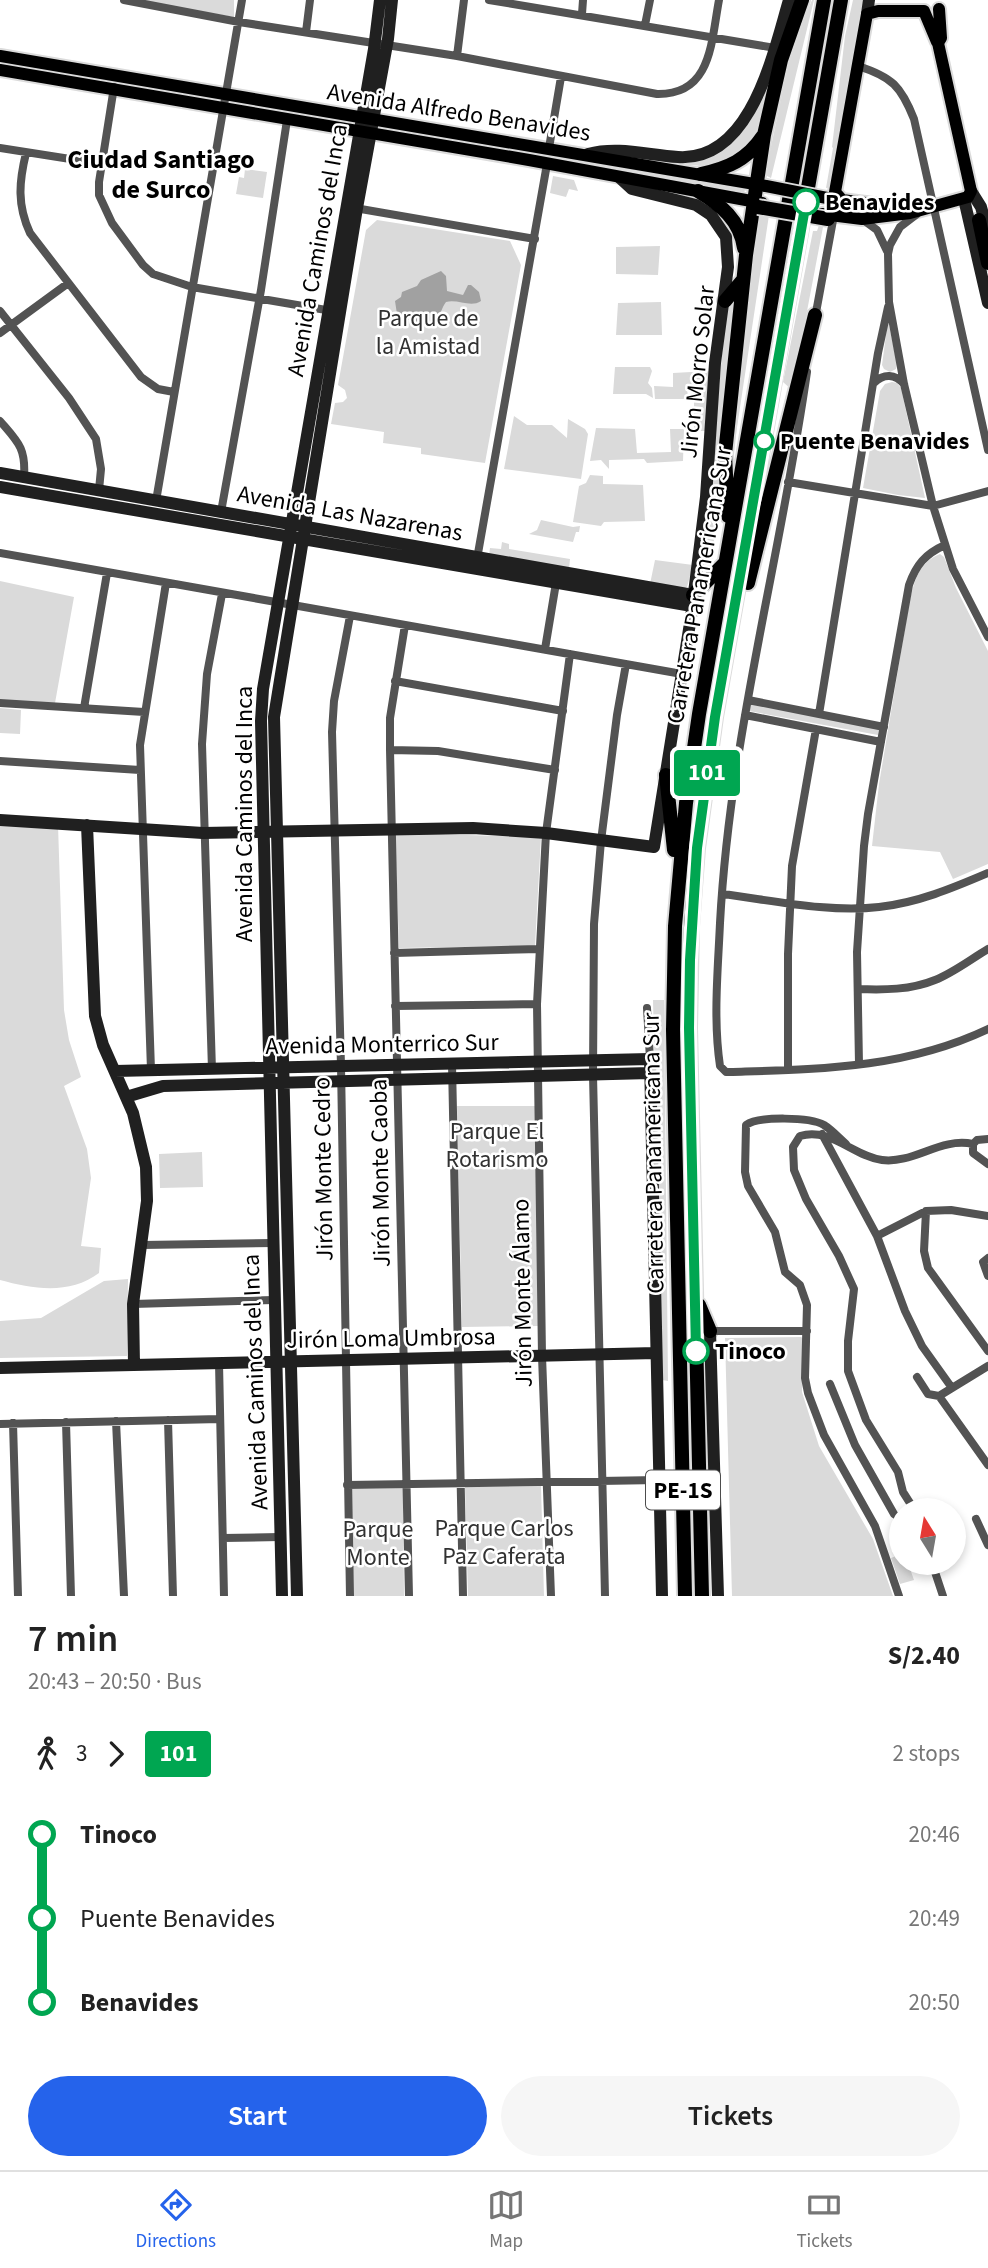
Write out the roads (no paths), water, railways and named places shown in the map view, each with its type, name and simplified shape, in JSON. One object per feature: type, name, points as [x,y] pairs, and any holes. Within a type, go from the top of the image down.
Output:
[{"type":"highway","points":[[729,547],[725,454],[746,255],[762,185],[764,135],[781,60],[802,0]]},
{"type":"highway","name":"Carretera Panamericana Sur","points":[[685,1596],[673,1030],[677,892],[691,764],[824,0]]},
{"type":"highway","name":"Carretera Panamericana Sur","points":[[695,1297],[689,1028],[691,926],[702,805],[841,0]]},
{"type":"highway","points":[[701,174],[730,166],[743,159],[755,149],[764,135]]},
{"type":"highway","points":[[698,191],[715,201],[733,219],[746,255]]},
{"type":"highway","points":[[757,204],[831,217]]},
{"type":"highway","points":[[979,220],[988,263]]},
{"type":"highway","points":[[725,301],[743,280]]},
{"type":"highway","points":[[727,652],[750,573],[815,315]]},
{"type":"highway","points":[[693,601],[726,562]]},
{"type":"highway","points":[[666,775],[677,892]]},
{"type":"highway","points":[[695,1297],[710,1331]]},
{"type":"highway","name":"PE-1S","points":[[695,1297],[702,1596]]},
{"type":"main road","points":[[938,5],[938,43],[967,195]]},
{"type":"main road","points":[[831,195],[867,14],[878,11],[924,12],[938,43]]},
{"type":"main road","name":"Avenida Alfredo Benavides","points":[[0,57],[831,195],[842,200],[889,206],[904,213]]},
{"type":"main road","name":"Avenida Alfredo Benavides","points":[[0,70],[547,164],[757,204]]},
{"type":"main road","name":"Avenida Alfredo Benavides","points":[[831,217],[862,219],[904,213],[967,195]]},
{"type":"main road","points":[[831,217],[852,210],[859,203]]},
{"type":"street","points":[[124,0],[239,22],[457,56],[657,94],[687,90],[701,75],[719,0]]},
{"type":"street","points":[[156,500],[242,0]]},
{"type":"street","points":[[306,32],[310,0]]},
{"type":"street","name":"Avenida Caminos del Inca","points":[[380,0],[381,43]]},
{"type":"street","name":"Avenida Caminos del Inca","points":[[282,1596],[262,831],[263,690],[278,604],[297,532],[342,313],[352,207],[381,43],[392,0]]},
{"type":"street","points":[[457,56],[464,0]]},
{"type":"street","points":[[489,0],[775,48]]},
{"type":"street","points":[[582,15],[583,0]]},
{"type":"street","points":[[645,25],[650,0]]},
{"type":"street","points":[[588,154],[609,150],[680,158],[703,156],[719,147],[744,119],[764,79],[789,0]]},
{"type":"street","points":[[867,14],[869,0]]},
{"type":"street","points":[[858,66],[879,73],[902,91],[916,129],[928,208],[988,450]]},
{"type":"street","points":[[116,76],[99,195],[112,223],[142,265],[166,281],[342,313]]},
{"type":"street","points":[[549,148],[561,77]]},
{"type":"street","points":[[222,512],[287,120]]},
{"type":"street","points":[[0,148],[102,164]]},
{"type":"street","points":[[26,153],[20,180],[20,211],[35,242],[141,377],[158,389],[174,392]]},
{"type":"street","points":[[477,563],[547,164]]},
{"type":"street","name":"Jirón Morro Solar","points":[[601,841],[654,847],[693,601],[706,497],[715,363],[728,276],[726,237],[718,221],[696,205],[632,190],[619,177]]},
{"type":"street","points":[[967,195],[981,207],[988,233]]},
{"type":"street","points":[[967,195],[988,303]]},
{"type":"street","points":[[352,207],[535,239]]},
{"type":"street","name":"Avenida Caminos del Inca","points":[[297,1596],[274,717],[292,606],[297,532],[328,311],[352,207]]},
{"type":"street","points":[[888,254],[894,235],[900,227],[928,208]]},
{"type":"street","points":[[831,217],[788,482],[733,790],[722,894],[717,1000],[720,1066],[733,1072],[789,1070],[912,1057],[988,1030]]},
{"type":"street","points":[[862,219],[882,237],[888,254],[889,302],[904,384],[933,506],[964,592],[988,637]]},
{"type":"street","points":[[0,333],[67,284]]},
{"type":"street","points":[[819,714],[889,302]]},
{"type":"street","points":[[0,311],[69,398],[96,439],[102,469],[99,490]]},
{"type":"street","points":[[874,384],[883,377],[891,376],[899,378],[904,384]]},
{"type":"street","points":[[0,421],[22,447],[25,460],[24,477]]},
{"type":"street","name":"Avenida Las Nazarenas","points":[[0,473],[222,512],[297,532]]},
{"type":"street","points":[[788,482],[933,506],[988,491]]},
{"type":"street","name":"Avenida Las Nazarenas","points":[[0,487],[297,532],[693,601]]},
{"type":"street","points":[[859,1064],[860,908],[868,814],[909,585],[914,572],[926,556],[945,545]]},
{"type":"street","points":[[0,553],[682,674]]},
{"type":"street","name":"Avenida Las Nazarenas","points":[[477,563],[556,583],[693,601]]},
{"type":"street","points":[[84,708],[107,573]]},
{"type":"street","points":[[151,1070],[141,770],[144,712],[166,583]]},
{"type":"street","points":[[545,649],[556,583]]},
{"type":"street","points":[[212,1070],[203,833],[203,711],[222,594]]},
{"type":"street","name":"Jirón Monte Cedro","points":[[350,616],[334,701],[332,732],[350,1596]]},
{"type":"street","name":"Jirón Monte Caoba","points":[[405,625],[390,719],[390,750],[409,1596]]},
{"type":"street","name":"Jirón Monte Álamo","points":[[551,1596],[542,1356],[537,1004],[547,833],[570,654]]},
{"type":"street","points":[[605,1596],[593,1074],[594,924],[601,841],[626,664]]},
{"type":"street","points":[[395,681],[563,711]]},
{"type":"street","points":[[748,701],[884,727]]},
{"type":"street","points":[[0,703],[144,712]]},
{"type":"street","points":[[746,715],[881,742]]},
{"type":"street","points":[[789,1070],[792,866],[800,807],[816,729]]},
{"type":"street","points":[[390,750],[438,751],[555,770]]},
{"type":"street","points":[[0,761],[141,770]]},
{"type":"street","points":[[0,820],[203,833],[473,828],[547,833],[601,841]]},
{"type":"street","points":[[87,825],[95,1016],[103,1045],[139,1132],[146,1167],[142,1245],[133,1304],[134,1365]]},
{"type":"street","points":[[722,894],[860,908],[894,905],[936,894],[988,873]]},
{"type":"street","points":[[394,953],[539,949]]},
{"type":"street","points":[[858,989],[886,990],[924,984],[938,979],[988,949]]},
{"type":"street","points":[[395,1006],[537,1004]]},
{"type":"street","points":[[647,1008],[662,1596]]},
{"type":"street","name":"Avenida Monterrico Sur","points":[[115,1070],[650,1059]]},
{"type":"street","points":[[452,1064],[463,1596]]},
{"type":"street","name":"Avenida Monterrico Sur","points":[[126,1097],[163,1086],[650,1073]]},
{"type":"street","points":[[846,1144],[826,1126],[817,1122],[753,1120],[746,1125],[745,1172],[748,1186],[775,1232],[785,1272],[803,1291],[807,1305],[805,1378],[808,1393],[824,1435],[875,1526],[899,1596]]},
{"type":"street","points":[[907,1498],[898,1472],[866,1420],[848,1371],[848,1341],[854,1289],[839,1256],[806,1199],[794,1170],[793,1147],[800,1136],[809,1133],[822,1134],[883,1160],[907,1157],[947,1143],[973,1144]]},
{"type":"street","points":[[822,1134],[877,1236],[905,1311],[922,1346],[952,1388]]},
{"type":"street","points":[[988,1139],[977,1140],[973,1144],[973,1153],[988,1164]]},
{"type":"street","points":[[877,1236],[926,1211],[951,1210],[988,1216]]},
{"type":"street","points":[[926,1211],[924,1251],[928,1268],[988,1351]]},
{"type":"street","points":[[142,1245],[273,1243]]},
{"type":"street","points":[[988,1258],[983,1262],[988,1276]]},
{"type":"street","points":[[133,1304],[274,1300]]},
{"type":"street","points":[[718,1596],[710,1331],[807,1331]]},
{"type":"street","name":"Jirón Loma Umbrosa","points":[[0,1368],[656,1353]]},
{"type":"street","points":[[219,1363],[224,1596]]},
{"type":"street","points":[[917,1377],[928,1394],[939,1396],[987,1368]]},
{"type":"street","points":[[831,1384],[855,1446],[889,1505]]},
{"type":"street","points":[[939,1396],[987,1460]]},
{"type":"street","points":[[0,1424],[220,1419]]},
{"type":"street","points":[[168,1420],[173,1596]]},
{"type":"street","points":[[116,1421],[124,1596]]},
{"type":"street","points":[[65,1422],[71,1596]]},
{"type":"street","points":[[13,1423],[18,1596]]},
{"type":"street","points":[[347,1485],[659,1480]]},
{"type":"street","points":[[976,1519],[988,1545]]},
{"type":"street","points":[[223,1538],[281,1537]]},
{"type":"street","points":[[936,1575],[943,1596]]},
{"type":"place","name":"Benavides","points":[[806,202]]},
{"type":"place","name":"Puente Benavides","points":[[764,441]]},
{"type":"place","name":"Tinoco","points":[[696,1351]]},
{"type":"district","name":"Ciudad Santiago de Surco","points":[[161,174]]},
{"type":"park label","name":"Parque de la Amistad","points":[[428,332]]},
{"type":"park label","name":"Parque El Rotarismo","points":[[497,1145]]},
{"type":"park label","name":"Parque Carlos Paz Caferata","points":[[504,1542]]},
{"type":"park label","name":"Parque Monte","points":[[378,1543]]}]
